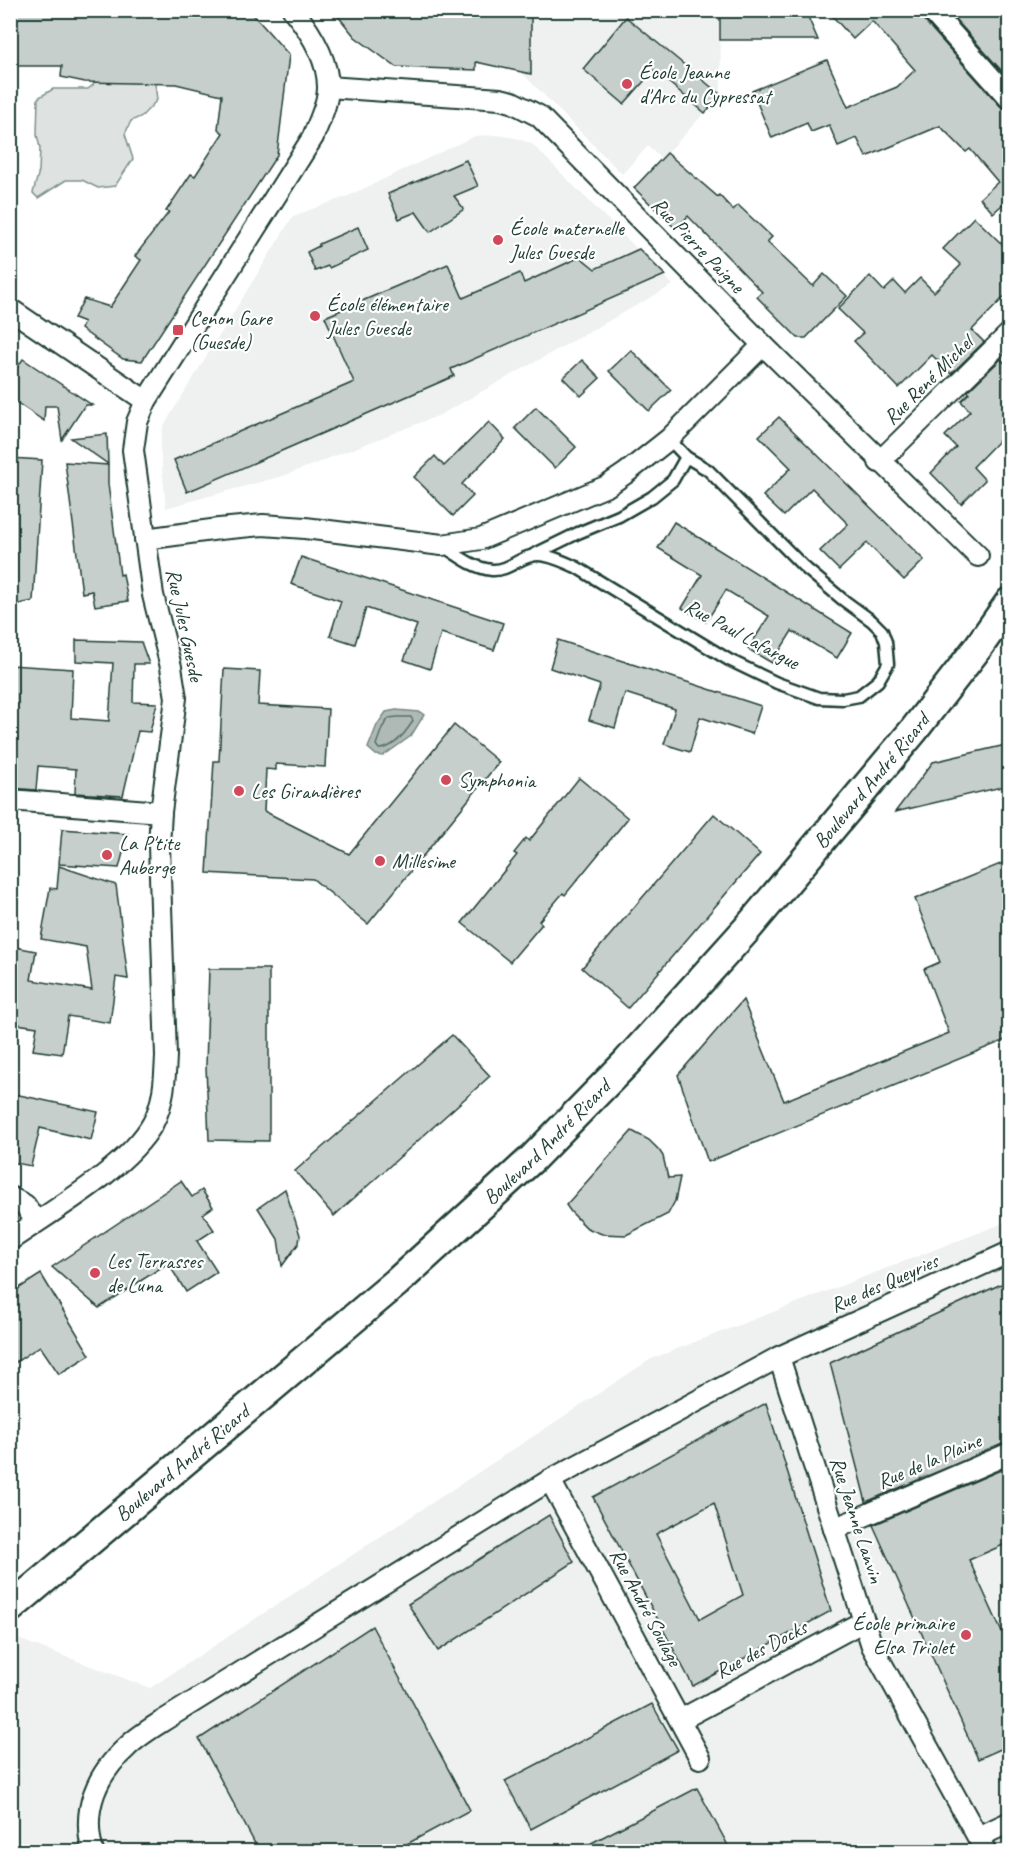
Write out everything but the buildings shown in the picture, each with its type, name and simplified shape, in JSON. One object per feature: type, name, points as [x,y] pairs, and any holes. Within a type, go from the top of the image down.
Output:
[{"type":"main road","name":"Boulevard André Ricard","points":[[10,1608],[397,1282],[533,1158],[706,977],[914,730],[1010,602]]},
{"type":"street","name":"Rue Jules Guesde","points":[[10,1240],[100,1178],[133,1151],[153,1123],[165,1088],[166,1056],[159,874],[161,812],[176,698],[171,667],[153,595],[133,450],[136,422],[146,401],[313,137],[323,113],[328,87],[325,66],[314,40],[293,10]]},
{"type":"street","points":[[931,10],[1010,99]]},
{"type":"street","name":"Rue Pierre Paigne","points":[[328,87],[500,99],[512,102],[533,113],[560,137],[879,462],[978,556]]},
{"type":"street","points":[[12,313],[146,401]]},
{"type":"street","name":"Rue René Michel","points":[[879,462],[1010,333]]},
{"type":"street","points":[[145,539],[262,525],[442,545],[481,539],[607,486],[626,474],[669,439],[763,345]]},
{"type":"street","points":[[10,800],[161,812]]},
{"type":"street","points":[[10,1197],[25,1205],[36,1222]]},
{"type":"street","name":"Rue des Queyries","points":[[93,1851],[90,1839],[89,1806],[103,1773],[127,1746],[168,1717],[550,1480],[779,1357],[1010,1252]]},
{"type":"street","name":"Rue Jeanne Lanvin","points":[[779,1357],[872,1646],[982,1844]]},
{"type":"street","name":"Rue de la Plaine","points":[[834,1528],[1010,1453]]},
{"type":"street","name":"Rue André Soulage","points":[[550,1480],[700,1758]]},
{"type":"street","name":"Rue des Docks","points":[[680,1720],[864,1621]]},
{"type":"street","points":[[982,1844],[1010,1822]]},
{"type":"lane","name":"Rue Paul Lafargue","points":[[532,555],[553,558],[576,567],[729,660],[798,691],[819,698],[843,699],[859,696],[879,681],[888,664],[886,642],[882,631],[804,567],[708,470],[686,457],[669,439]]},
{"type":"lane","points":[[442,545],[472,564],[493,570],[509,567],[578,533],[619,516],[652,497],[673,480],[686,457]]},
{"type":"shaded area","name":"École Jeanne d'Arc du Cypressat","points":[[491,11],[720,11],[721,95],[662,159],[648,146],[622,174],[521,72],[491,65]]},
{"type":"shaded area","points":[[102,52],[152,57],[157,100],[142,116],[131,121],[125,134],[133,159],[115,186],[98,188],[82,180],[66,180],[38,198],[33,193],[39,171],[38,98],[53,89],[88,89],[93,85]]},
{"type":"shaded area","points":[[497,135],[516,138],[532,144],[673,285],[440,415],[286,475],[166,508],[160,447],[163,427],[293,216],[348,196],[475,136]]},
{"type":"shaded area","points":[[1009,1221],[1009,1851],[11,1851],[10,1636],[150,1688],[651,1359]]},
{"type":"water","points":[[396,710],[420,712],[424,715],[411,736],[383,756],[376,755],[368,748],[377,725],[386,712]]},
{"type":"place","name":"École Jeanne d'Arc du Cypressat","points":[[627,84]]},
{"type":"place","name":"École maternelle Jules Guesde","points":[[498,240]]},
{"type":"place","name":"École élémentaire Jules Guesde","points":[[315,316]]},
{"type":"place","name":"Cenon Gare (Guesde)","points":[[178,330]]},
{"type":"place","name":"Symphonia","points":[[446,780]]},
{"type":"place","name":"Les Girandières","points":[[239,791]]},
{"type":"place","name":"La P'tite Auberge","points":[[107,855]]},
{"type":"place","name":"Millesime","points":[[380,861]]},
{"type":"place","name":"Les Terrasses de Luna","points":[[95,1273]]},
{"type":"place","name":"École primaire Elsa Triolet","points":[[966,1635]]}]
